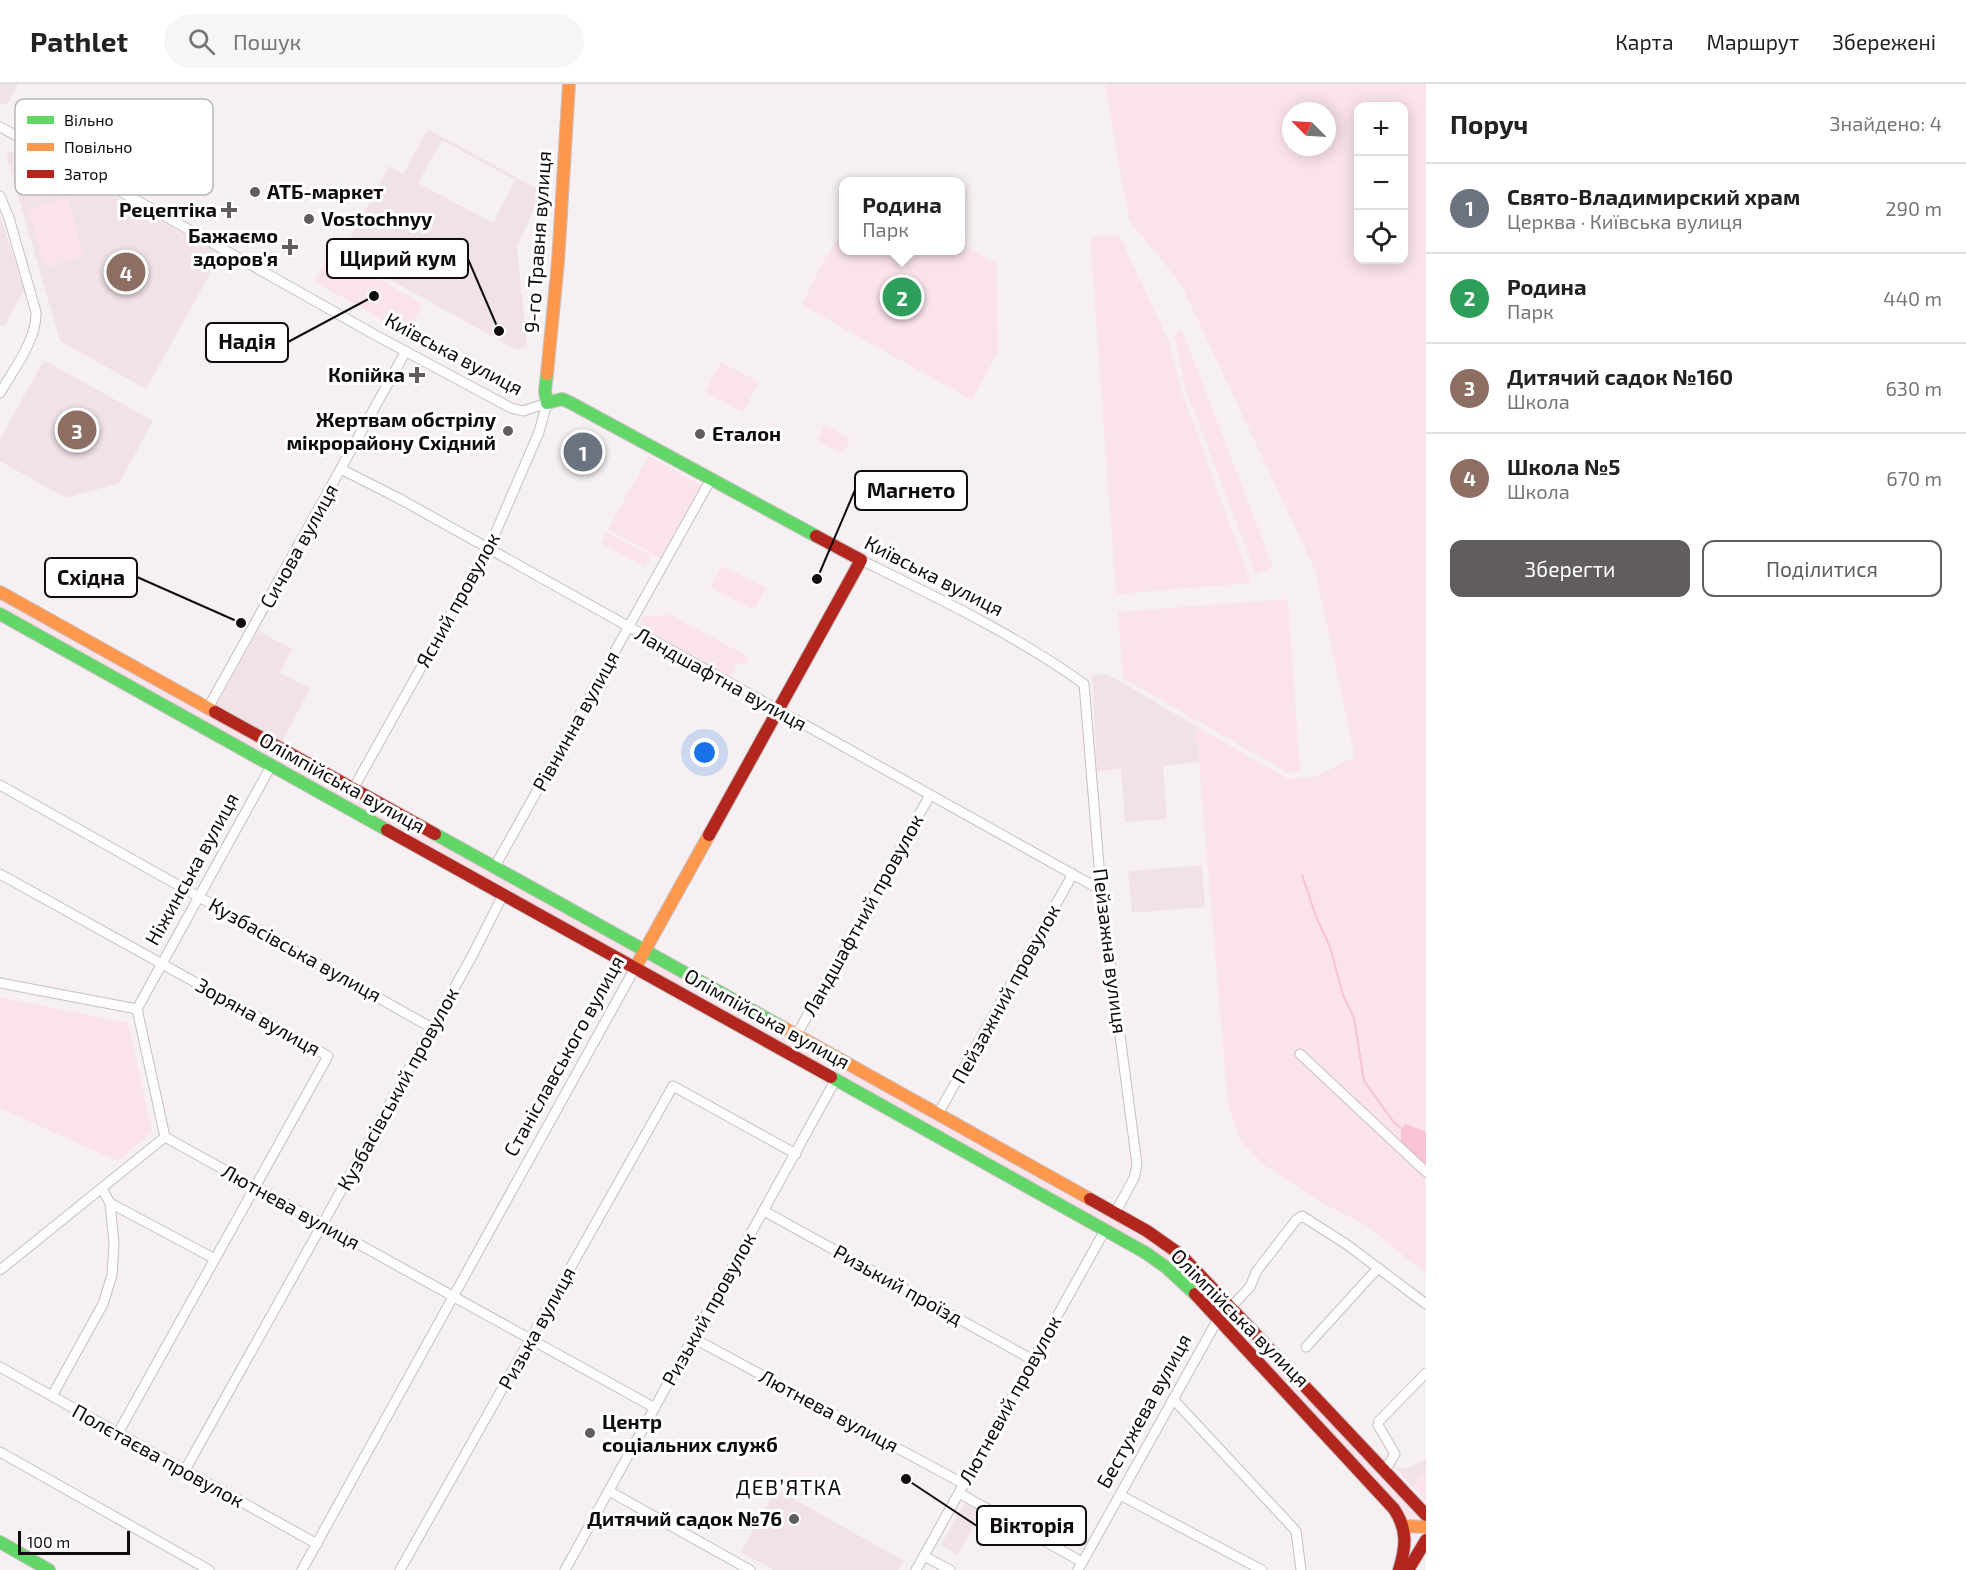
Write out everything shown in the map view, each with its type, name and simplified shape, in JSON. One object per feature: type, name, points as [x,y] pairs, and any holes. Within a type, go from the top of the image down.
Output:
[{"type":"main road","name":"9-го Травня вулиця","points":[[547,403],[545,391],[558,262],[569,84]]},
{"type":"main road","name":"Київська вулиця","points":[[547,403],[562,399],[571,403],[861,560]]},
{"type":"main road","name":"Станіславського вулиця","points":[[635,968],[861,560]]},
{"type":"main road","name":"Олімпійська вулиця","points":[[0,592],[1147,1231],[1180,1255],[1232,1306],[1426,1515]]},
{"type":"main road","name":"Олімпійська вулиця","points":[[1,618],[635,968],[1157,1260],[1218,1319],[1387,1499],[1404,1526]]},
{"type":"main road","name":"Ніжинська вулиця","points":[[271,766],[282,748]]},
{"type":"main road","points":[[1105,1230],[1115,1213]]},
{"type":"main road","name":"Бестужева вулиця","points":[[1218,1319],[1232,1306]]},
{"type":"main road","points":[[1387,1499],[1400,1486]]},
{"type":"main road","points":[[1399,1570],[1405,1549],[1404,1526],[1426,1527]]},
{"type":"main road","points":[[1408,1570],[1426,1540]]},
{"type":"main road","points":[[0,1542],[49,1570]]},
{"type":"street","name":"Київська вулиця","points":[[1,130],[15,137]]},
{"type":"street","name":"Київська вулиця","points":[[126,195],[511,408],[523,411],[547,403]]},
{"type":"street","points":[[0,196],[9,218],[36,312],[36,320],[27,345],[0,393]]},
{"type":"street","name":"Сичова вулиця","points":[[208,708],[406,351]]},
{"type":"street","name":"Ясний провулок","points":[[353,789],[488,549],[539,432],[547,403]]},
{"type":"street","name":"Ландшафтна вулиця","points":[[341,469],[400,499],[1101,890]]},
{"type":"street","name":"Рівнинна вулиця","points":[[494,868],[711,479]]},
{"type":"street","name":"Київська вулиця","points":[[861,560],[1057,664],[1084,684]]},
{"type":"street","name":"Пейзажна вулиця","points":[[1084,684],[1101,890],[1137,1165],[1134,1178],[1115,1213]]},
{"type":"street","name":"Ніжинська вулиця","points":[[137,1009],[271,766]]},
{"type":"street","name":"Кузбасівська вулиця","points":[[0,785],[432,1028]]},
{"type":"street","name":"Ландшафтний провулок","points":[[796,1036],[930,795]]},
{"type":"street","name":"Зоряна вулиця","points":[[0,874],[328,1056],[118,1433]]},
{"type":"street","name":"Пейзажний провулок","points":[[938,1114],[1073,874]]},
{"type":"street","name":"Кузбасівський провулок","points":[[185,1470],[471,958],[503,895]]},
{"type":"street","name":"Станіславського вулиця","points":[[302,1570],[635,968]]},
{"type":"street","points":[[0,983],[137,1009],[165,1137],[0,1270]]},
{"type":"street","points":[[1300,1054],[1426,1172]]},
{"type":"street","name":"Ризький провулок","points":[[564,1570],[836,1080]]},
{"type":"street","name":"Ризька вулиця","points":[[400,1570],[672,1086],[795,1154]]},
{"type":"street","name":"Лютнева вулиця","points":[[165,1137],[655,1408]]},
{"type":"street","points":[[52,1396],[103,1304],[112,1275],[114,1243],[110,1203],[102,1189]]},
{"type":"street","points":[[110,1203],[215,1259]]},
{"type":"street","name":"Ризький проїзд","points":[[764,1211],[1033,1360]]},
{"type":"street","points":[[1232,1306],[1250,1287],[1256,1272],[1296,1220],[1302,1216],[1426,1304]]},
{"type":"street","name":"Лютневий провулок","points":[[916,1570],[1105,1230]]},
{"type":"street","points":[[1306,1347],[1378,1268]]},
{"type":"street","name":"Бестужева вулиця","points":[[1080,1566],[1218,1319]]},
{"type":"street","name":"Лютнева вулиця","points":[[693,1338],[961,1488],[1080,1566]]},
{"type":"street","name":"Полєтаєва провулок","points":[[0,1367],[317,1544]]},
{"type":"street","points":[[1385,1470],[1395,1454],[1378,1425],[1379,1421],[1426,1373]]},
{"type":"street","points":[[1173,1400],[1296,1531],[1301,1570]]},
{"type":"street","points":[[0,1452],[209,1570]]},
{"type":"street","points":[[609,1491],[750,1570]]},
{"type":"street","points":[[1120,1494],[1262,1570]]},
{"type":"street","points":[[924,1556],[950,1570]]},
{"type":"shaded area","points":[[0,84],[18,84],[7,104],[0,105]]},
{"type":"shaded area","points":[[1105,84],[1426,84],[1426,1274],[1367,1226],[1322,1203],[1265,1166],[1241,1141],[1228,1106],[1196,726],[1288,779],[1315,777],[1355,757],[1315,570],[1181,284],[1129,220]]},
{"type":"shaded area","points":[[428,129],[541,191],[517,248],[527,346],[517,350],[342,253],[389,166],[403,174]],"holes":[[[442,140],[515,180],[493,223],[418,183]]]},
{"type":"shaded area","points":[[15,150],[15,185],[6,154]]},
{"type":"shaded area","points":[[18,195],[113,195],[221,254],[146,389],[60,341]]},
{"type":"shaded area","points":[[68,198],[84,256],[45,268],[28,209]]},
{"type":"shaded area","points":[[0,215],[24,290],[4,327],[0,325]]},
{"type":"shaded area","points":[[1119,235],[1168,340],[1182,392],[1251,583],[1116,594],[1090,237]]},
{"type":"shaded area","points":[[839,236],[839,255],[965,255],[965,246],[997,264],[998,352],[972,400],[802,305],[821,265]]},
{"type":"shaded area","points":[[333,254],[421,303],[422,306],[408,331],[405,332],[316,283],[315,280],[329,255]]},
{"type":"shaded area","points":[[1182,330],[1273,567],[1256,574],[1185,388],[1174,334]]},
{"type":"shaded area","points":[[44,360],[153,421],[119,483],[66,498],[0,461],[0,439]]},
{"type":"shaded area","points":[[721,362],[759,382],[743,412],[705,392]]},
{"type":"shaded area","points":[[825,425],[851,439],[842,454],[817,440]]},
{"type":"shaded area","points":[[649,456],[704,487],[663,560],[608,529]]},
{"type":"shaded area","points":[[607,532],[651,556],[645,567],[601,543]]},
{"type":"shaded area","points":[[722,566],[766,588],[754,610],[710,588]]},
{"type":"shaded area","points":[[0,592],[1163,1242],[1426,1515],[1426,1527],[1404,1526],[1167,1268],[0,615]]},
{"type":"shaded area","points":[[1288,599],[1300,772],[1288,773],[1123,678],[1118,612]]},
{"type":"shaded area","points":[[670,615],[744,654],[748,662],[736,665],[734,672],[727,676],[647,631],[640,623],[644,616]]},
{"type":"shaded area","points":[[258,631],[292,649],[280,673],[310,688],[282,743],[216,706]]},
{"type":"shaded area","points":[[1107,674],[1196,726],[1199,762],[1163,766],[1167,819],[1125,822],[1121,769],[1097,771],[1092,675]]},
{"type":"shaded area","points":[[1202,865],[1205,907],[1132,913],[1128,871]]},
{"type":"shaded area","points":[[0,997],[126,1023],[130,1030],[152,1132],[117,1161],[0,1108]]},
{"type":"shaded area","points":[[1406,1124],[1426,1132],[1426,1166],[1401,1145],[1401,1129]]},
{"type":"shaded area","points":[[1426,1459],[1426,1501],[1388,1460],[1397,1467],[1407,1469]]},
{"type":"shaded area","points":[[1426,1473],[1426,1501],[1419,1493],[1415,1483]]},
{"type":"shaded area","name":"Дитячий садок №76","points":[[776,1489],[904,1561],[899,1570],[773,1570],[741,1552]]},
{"type":"shaded area","points":[[966,1500],[983,1509],[958,1555],[941,1545]]},
{"type":"waterway","points":[[1302,875],[1317,919],[1330,947],[1343,995],[1354,1018],[1364,1081],[1393,1121],[1403,1130]]},
{"type":"traffic: fast","points":[[547,374],[545,391],[547,403],[562,399],[571,403],[816,536]]},
{"type":"traffic: fast","points":[[0,614],[387,830]]},
{"type":"traffic: fast","points":[[435,834],[784,1028]]},
{"type":"traffic: fast","points":[[831,1077],[1146,1253],[1167,1268],[1195,1294]]},
{"type":"traffic: fast","points":[[0,1542],[49,1570]]},
{"type":"traffic: slow","points":[[547,374],[558,262],[569,84]]},
{"type":"traffic: slow","points":[[0,592],[215,712]]},
{"type":"traffic: slow","points":[[635,968],[709,835]]},
{"type":"traffic: slow","points":[[784,1028],[1090,1199]]},
{"type":"traffic: slow","points":[[1404,1526],[1426,1527]]},
{"type":"traffic: jam","points":[[709,835],[861,560],[816,536]]},
{"type":"traffic: jam","points":[[215,712],[435,834]]},
{"type":"traffic: jam","points":[[387,830],[831,1077]]},
{"type":"traffic: jam","points":[[1090,1199],[1147,1231],[1181,1255],[1426,1515]]},
{"type":"traffic: jam","points":[[1195,1294],[1394,1509],[1404,1531],[1403,1554],[1399,1570]]},
{"type":"traffic: jam","points":[[1408,1570],[1426,1540]]},
{"type":"place","name":"АТБ-маркет","points":[[255,192]]},
{"type":"place","name":"Рецептіка","points":[[229,210]]},
{"type":"place","name":"Vostochnyy","points":[[309,219]]},
{"type":"place","name":"Бажаємо здоров'я","points":[[290,247]]},
{"type":"place","name":"Школа №5","points":[[126,272]]},
{"type":"place","name":"Надія","points":[[374,296]]},
{"type":"place","name":"Родина","points":[[902,297]]},
{"type":"place","name":"Щирий кум","points":[[499,331]]},
{"type":"place","name":"Копійка","points":[[417,375]]},
{"type":"place","name":"Дитячий садок №160","points":[[77,430]]},
{"type":"place","name":"Жертвам обстрілу мікрорайону Східний","points":[[508,431]]},
{"type":"place","name":"Еталон","points":[[700,434]]},
{"type":"place","name":"Свято-Владимирский храм","points":[[583,452]]},
{"type":"place","name":"Магнето","points":[[817,579]]},
{"type":"place","name":"Східна","points":[[241,623]]},
{"type":"place","name":"Центр соціальних служб","points":[[590,1433]]},
{"type":"place","name":"Вікторія","points":[[906,1479]]},
{"type":"place","name":"Дитячий садок №76","points":[[794,1519]]},
{"type":"district","name":"ДЕВ’ЯТКА","points":[[789,1488]]}]
